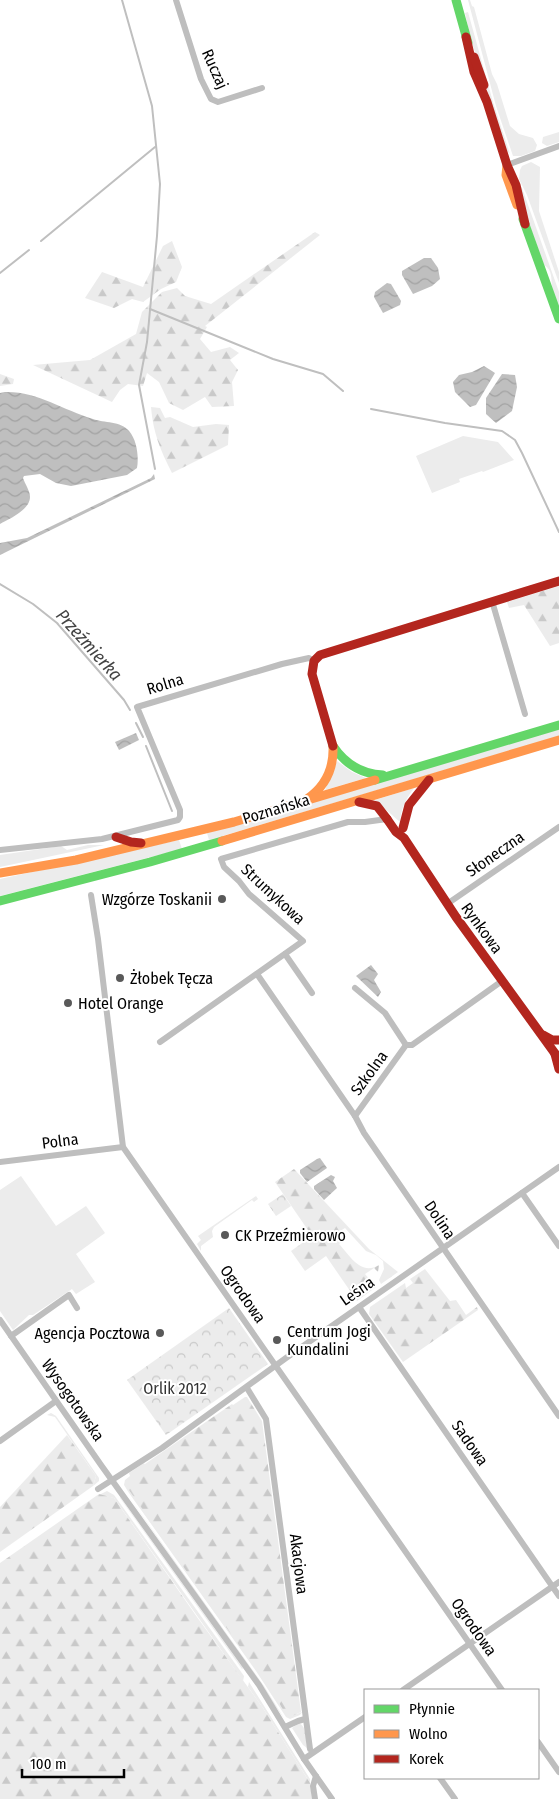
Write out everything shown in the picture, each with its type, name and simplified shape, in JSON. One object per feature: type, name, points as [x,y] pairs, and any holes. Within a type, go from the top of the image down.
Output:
[{"type":"main road","points":[[456,0],[474,72],[487,102],[508,165],[506,175],[559,319]]},
{"type":"main road","points":[[295,805],[314,794],[324,784],[332,767],[333,746],[312,674],[314,662],[324,652],[559,581]]},
{"type":"main road","name":"Poznańska","points":[[0,873],[76,860],[152,843],[295,805],[559,725]]},
{"type":"main road","name":"Poznańska","points":[[0,901],[150,862],[559,740]]},
{"type":"main road","points":[[333,746],[344,761],[361,772],[379,776],[404,772]]},
{"type":"main road","points":[[404,838],[403,828],[409,804],[429,779]]},
{"type":"main road","points":[[355,801],[375,805],[387,819],[395,821],[403,828]]},
{"type":"main road","name":"Rynkowa","points":[[387,819],[396,832],[404,838],[447,904],[540,1033],[558,1054],[559,1069]]},
{"type":"main road","points":[[116,837],[135,843],[152,843]]},
{"type":"main road","points":[[540,1033],[550,1039],[559,1040]]},
{"type":"street","name":"Ruczaj","points":[[176,0],[201,79],[211,99],[218,102],[262,88]]},
{"type":"street","points":[[508,165],[559,146]]},
{"type":"street","points":[[492,601],[526,714]]},
{"type":"street","name":"Rolna","points":[[116,837],[173,822],[180,817],[180,812],[138,708],[289,663],[309,658],[314,662]]},
{"type":"street","name":"Poznańska","points":[[221,859],[348,822],[371,822],[387,819]]},
{"type":"street","name":"Słoneczna","points":[[447,904],[559,827]]},
{"type":"street","points":[[0,850],[116,837]]},
{"type":"street","name":"Strumykowa","points":[[221,859],[224,867],[239,881],[248,894],[303,941],[285,954]]},
{"type":"street","name":"Ogrodowa","points":[[91,895],[123,1147],[501,1689]]},
{"type":"street","points":[[160,1042],[285,954],[312,993]]},
{"type":"street","name":"Dolina","points":[[256,974],[559,1416]]},
{"type":"street","points":[[355,988],[385,1012],[406,1045],[412,1045],[502,980]]},
{"type":"street","name":"Szkolna","points":[[355,1116],[406,1045]]},
{"type":"street","name":"Polna","points":[[0,1162],[123,1147]]},
{"type":"street","name":"Leśna","points":[[98,1489],[162,1448],[358,1307],[559,1167]]},
{"type":"street","points":[[522,1193],[559,1246]]},
{"type":"street","points":[[11,1336],[68,1296],[77,1308]]},
{"type":"street","name":"Sadowa","points":[[358,1307],[559,1596]]},
{"type":"street","name":"Wysogotowska","points":[[0,1320],[258,1685],[304,1759]]},
{"type":"street","name":"Akacjowa","points":[[247,1388],[266,1419],[310,1749]]},
{"type":"street","points":[[0,1440],[56,1401]]},
{"type":"street","points":[[404,1689],[559,1582]]},
{"type":"street","points":[[332,1799],[304,1759],[364,1717]]},
{"type":"street","points":[[285,1727],[306,1719]]},
{"type":"street","points":[[539,1743],[559,1772]]},
{"type":"street","points":[[315,1799],[313,1786],[316,1776]]},
{"type":"street","points":[[441,1779],[455,1799]]},
{"type":"green space","points":[[468,0],[470,0],[474,7],[492,74],[510,126],[519,134],[533,138],[537,145],[535,151],[521,156],[513,156],[496,106]]},
{"type":"green space","points":[[468,12],[493,102],[510,154],[507,151],[471,40],[465,13]]},
{"type":"green space","points":[[559,132],[559,142],[547,146],[542,143],[543,137]]},
{"type":"green space","points":[[531,162],[540,167],[539,211],[559,272],[559,283],[527,195],[519,179],[522,166]]},
{"type":"green space","points":[[517,182],[522,188],[559,292],[559,308],[550,272],[544,265]]},
{"type":"green space","points":[[315,232],[320,235],[205,326],[207,327],[200,339],[211,352],[230,347],[239,353],[230,360],[238,370],[232,382],[234,406],[212,407],[205,397],[183,410],[169,403],[159,382],[147,373],[143,386],[128,384],[120,390],[112,402],[33,365],[90,360],[136,334],[142,312],[162,292],[177,288],[185,296],[211,304]]},
{"type":"green space","points":[[172,241],[182,267],[176,282],[161,289],[143,302],[132,299],[114,308],[85,298],[102,272],[143,287],[163,246]]},
{"type":"green space","points":[[0,374],[14,379],[13,384],[0,386]]},
{"type":"green space","points":[[151,407],[160,408],[165,418],[170,417],[193,427],[216,424],[229,425],[228,445],[172,473],[158,441],[153,425]]},
{"type":"green space","points":[[463,436],[498,442],[514,460],[459,479],[460,482],[432,493],[416,456]]},
{"type":"green space","points":[[559,586],[559,643],[550,646],[524,605],[509,608],[507,602]]},
{"type":"green space","points":[[559,729],[559,736],[209,840],[207,833]]},
{"type":"green space","points":[[337,761],[352,772],[366,778],[325,790]]},
{"type":"green space","points":[[414,788],[404,804],[400,822],[375,800]]},
{"type":"green space","points":[[179,840],[182,849],[0,896],[0,879]]},
{"type":"green space","points":[[88,845],[104,845],[0,867],[0,855],[61,846],[67,850]]},
{"type":"green space","points":[[294,1169],[369,1249],[398,1272],[381,1284],[379,1280],[384,1269],[383,1261],[376,1255],[366,1251],[345,1228],[337,1233],[343,1241],[339,1244],[352,1259],[367,1268],[379,1265],[378,1272],[374,1268],[365,1274],[376,1287],[357,1301],[326,1256],[305,1271],[291,1251],[312,1236],[275,1182]]},
{"type":"green space","points":[[21,1176],[56,1226],[86,1206],[105,1233],[76,1254],[95,1282],[76,1294],[72,1289],[33,1315],[29,1315],[13,1330],[0,1311],[0,1190]]},
{"type":"green space","points":[[283,1194],[291,1206],[276,1216],[268,1204]]},
{"type":"green space","points":[[256,1196],[258,1199],[254,1202],[252,1200],[214,1227],[212,1231],[213,1237],[201,1246],[201,1251],[197,1244],[201,1240],[198,1236]]},
{"type":"green space","points":[[425,1269],[450,1301],[456,1300],[466,1315],[477,1307],[478,1310],[403,1362],[369,1314],[370,1307],[405,1283],[406,1288],[413,1283],[410,1279]]},
{"type":"green space","name":"Orlik 2012","points":[[229,1308],[268,1364],[166,1435],[127,1380]]},
{"type":"green space","points":[[247,1397],[262,1421],[301,1712],[288,1718],[275,1696],[125,1483],[145,1464]]},
{"type":"green space","points":[[51,1413],[56,1416],[99,1478],[99,1481],[93,1486],[96,1476],[55,1417],[47,1415]]},
{"type":"green space","points":[[67,1435],[96,1476],[93,1486],[0,1552],[0,1507]]},
{"type":"green space","points":[[144,1463],[288,1717],[302,1712],[300,1715],[290,1719],[286,1717],[256,1671],[124,1485],[125,1480],[130,1476],[129,1473]]},
{"type":"green space","points":[[107,1491],[114,1495],[244,1676],[243,1681],[114,1498],[99,1495]]},
{"type":"green space","points":[[126,1493],[264,1686],[285,1720]]},
{"type":"green space","points":[[99,1494],[114,1498],[263,1708],[310,1783],[312,1799],[0,1799],[0,1563]]},
{"type":"green space","points":[[120,1498],[243,1668],[242,1669]]},
{"type":"green space","points":[[249,1682],[310,1779],[310,1783],[248,1687]]},
{"type":"green space","points":[[299,1723],[305,1730],[307,1748],[292,1728]]},
{"type":"water","points":[[424,258],[431,258],[438,268],[440,279],[432,286],[413,294],[402,275],[402,271]]},
{"type":"water","points":[[387,283],[391,284],[401,301],[400,305],[383,313],[374,297],[375,292]]},
{"type":"water","points":[[484,366],[495,373],[476,405],[470,407],[455,392],[453,382],[459,375],[472,372]]},
{"type":"water","points":[[502,374],[515,375],[517,387],[512,411],[496,423],[486,414],[486,398]]},
{"type":"water","points":[[5,392],[39,398],[97,420],[122,425],[132,435],[136,444],[137,468],[127,475],[71,486],[56,483],[40,474],[24,476],[23,478],[30,495],[27,506],[18,514],[0,524],[0,393]]},
{"type":"water","points":[[154,474],[155,479],[0,555],[0,543],[27,538],[151,478]]},
{"type":"water","points":[[136,733],[139,740],[119,750],[115,742]]},
{"type":"water","points":[[371,965],[378,974],[374,980],[381,992],[378,997],[356,976]]},
{"type":"water","points":[[320,1158],[327,1168],[307,1182],[300,1173],[300,1170]]},
{"type":"water","points":[[331,1175],[335,1177],[333,1181],[337,1188],[324,1200],[314,1189],[314,1186]]},
{"type":"waterway","points":[[122,0],[152,106],[160,184],[147,342],[139,385],[155,469]]},
{"type":"waterway","points":[[41,241],[155,147]]},
{"type":"waterway","points":[[0,273],[29,250]]},
{"type":"waterway","points":[[150,309],[273,359],[323,374],[343,391]]},
{"type":"waterway","points":[[371,409],[445,423],[502,431],[515,440],[559,532]]},
{"type":"waterway","name":"Przeźmierka","points":[[0,584],[33,604],[57,623],[124,700],[130,710]]},
{"type":"waterway","name":"Przeźmierka","points":[[136,723],[143,737]]},
{"type":"waterway","name":"Przeźmierka","points":[[146,746],[172,811]]},
{"type":"traffic: fast","points":[[456,0],[468,43]]},
{"type":"traffic: fast","points":[[523,219],[559,319]]},
{"type":"traffic: fast","points":[[375,780],[559,725]]},
{"type":"traffic: fast","points":[[333,746],[354,767],[368,773],[383,775]]},
{"type":"traffic: fast","points":[[0,901],[222,841]]},
{"type":"traffic: slow","points":[[507,165],[506,175],[517,205]]},
{"type":"traffic: slow","points":[[222,841],[559,740]]},
{"type":"traffic: slow","points":[[307,799],[314,794],[328,776],[332,762],[333,746]]},
{"type":"traffic: slow","points":[[0,873],[76,860],[234,822],[375,780]]},
{"type":"traffic: jam","points":[[466,37],[474,72],[487,102],[507,165],[516,185],[525,224]]},
{"type":"traffic: jam","points":[[474,57],[484,85]]},
{"type":"traffic: jam","points":[[333,746],[312,674],[314,661],[320,655],[559,581]]},
{"type":"traffic: jam","points":[[403,828],[409,805],[429,780]]},
{"type":"traffic: jam","points":[[359,802],[377,806],[387,819]]},
{"type":"traffic: jam","points":[[387,819],[396,832],[404,838],[456,917],[559,1059]]},
{"type":"traffic: jam","points":[[116,837],[141,843]]},
{"type":"traffic: jam","points":[[543,1035],[552,1040],[559,1040]]},
{"type":"traffic: jam","points":[[555,1054],[559,1069]]},
{"type":"place","name":"Wzgórze Toskanii","points":[[222,899]]},
{"type":"place","name":"Żłobek Tęcza","points":[[120,978]]},
{"type":"place","name":"Hotel Orange","points":[[68,1003]]},
{"type":"place","name":"CK Przeźmierowo","points":[[225,1235]]},
{"type":"place","name":"Agencja Pocztowa","points":[[160,1333]]},
{"type":"place","name":"Centrum Jogi Kundalini","points":[[277,1340]]}]
